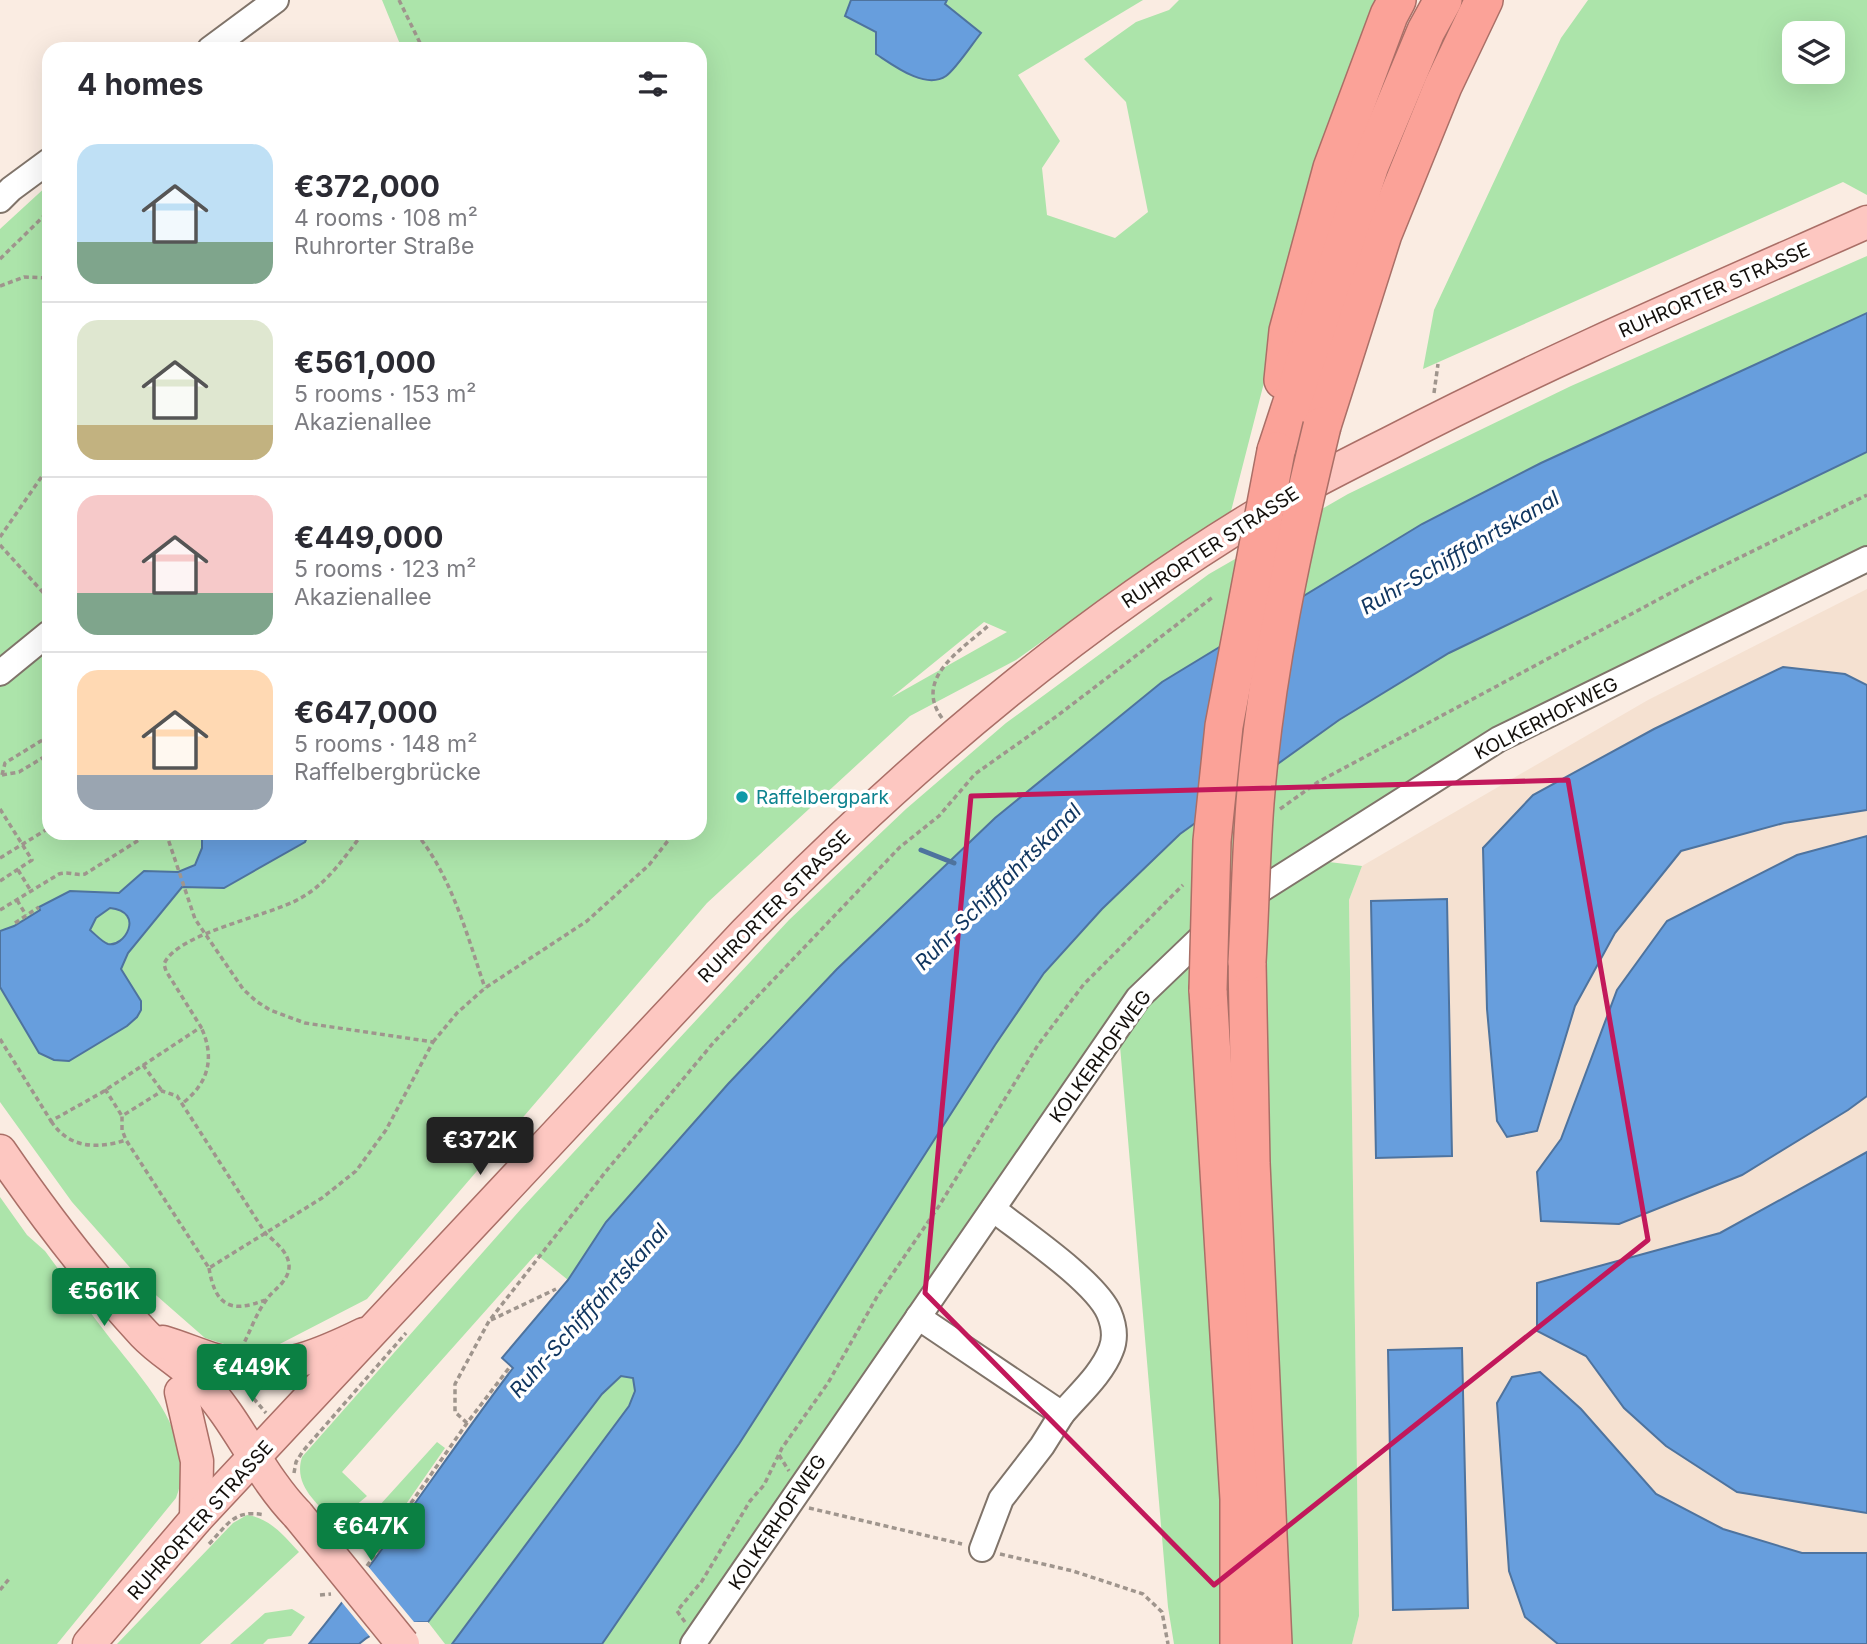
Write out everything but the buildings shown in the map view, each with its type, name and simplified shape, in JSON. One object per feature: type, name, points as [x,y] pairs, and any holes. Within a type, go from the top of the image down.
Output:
[{"type":"highway","points":[[1239,1644],[1239,1499],[1208,990],[1212,841],[1224,726],[1276,451],[1288,331],[1332,168],[1397,0]]},
{"type":"highway","points":[[1276,451],[1370,165],[1426,31],[1443,0]]},
{"type":"highway","points":[[1273,1644],[1251,1163],[1247,962],[1255,802],[1266,709],[1282,606],[1322,426],[1383,234],[1443,86],[1485,8]]},
{"type":"main road","name":"RUHRORTER STRASSE","points":[[89,1644],[196,1519],[254,1459],[393,1329],[745,933],[818,858],[955,733],[1119,605],[1216,541],[1302,489],[1442,416],[1584,347],[1867,222]]},
{"type":"main road","points":[[0,1151],[51,1224],[146,1337],[181,1392],[225,1439],[254,1459]]},
{"type":"main road","points":[[146,1337],[236,1365],[292,1363],[393,1329]]},
{"type":"main road","points":[[146,1337],[201,1382],[237,1428],[254,1459],[403,1644]]},
{"type":"main road","points":[[181,1392],[197,1461],[196,1519]]},
{"type":"street","points":[[219,42],[276,0]]},
{"type":"street","points":[[0,200],[42,166]]},
{"type":"street","name":"KOLKERHOFWEG","points":[[694,1644],[1138,998],[1232,908],[1499,739],[1867,559]]},
{"type":"street","points":[[0,673],[42,639]]},
{"type":"street","points":[[982,1549],[1002,1499],[1042,1446],[1062,1414],[1098,1372],[1111,1351],[1115,1334],[1109,1313],[1094,1291],[993,1209]]},
{"type":"street","points":[[918,1317],[1062,1414]]},
{"type":"path","points":[[399,0],[420,42]]},
{"type":"path","points":[[0,259],[42,218]]},
{"type":"path","points":[[0,286],[24,277],[42,278]]},
{"type":"path","points":[[0,537],[42,476]]},
{"type":"path","points":[[0,545],[42,591]]},
{"type":"path","points":[[467,1423],[455,1412],[455,1384],[489,1321],[607,1170],[714,1042],[900,847],[939,816],[975,775],[1213,597]]},
{"type":"path","points":[[955,733],[935,709],[931,698],[933,682],[951,660],[988,626]]},
{"type":"path","points":[[42,740],[5,763],[1,775],[19,772],[42,758]]},
{"type":"path","points":[[0,810],[32,860],[0,881]]},
{"type":"path","points":[[0,858],[42,832]]},
{"type":"path","points":[[0,910],[65,872],[85,874],[139,840]]},
{"type":"path","points":[[168,840],[195,919],[243,989],[256,1001],[270,1010],[305,1023],[433,1042]]},
{"type":"path","points":[[183,1102],[200,1087],[209,1063],[210,1051],[201,1027],[164,964],[172,954],[206,934],[299,900],[330,875],[358,840]]},
{"type":"path","points":[[420,840],[443,875],[464,925],[485,988]]},
{"type":"path","points":[[209,1268],[322,1198],[356,1171],[386,1130],[433,1042],[457,1013],[485,988],[587,921],[649,865],[669,840]]},
{"type":"path","points":[[18,870],[31,891]]},
{"type":"path","points":[[17,900],[26,915]]},
{"type":"path","points":[[15,923],[39,907]]},
{"type":"path","points":[[51,1121],[201,1027]]},
{"type":"path","points":[[0,1039],[61,1134],[84,1146],[110,1145],[126,1140]]},
{"type":"path","points":[[143,1065],[162,1091],[177,1096],[183,1102],[266,1234],[288,1257],[290,1267],[282,1283],[266,1300],[241,1349],[236,1365]]},
{"type":"path","points":[[106,1089],[122,1116],[122,1130],[126,1140],[209,1268],[214,1290],[227,1304],[236,1308],[266,1300]]},
{"type":"path","points":[[122,1116],[162,1091]]},
{"type":"path","points":[[489,1321],[556,1289]]},
{"type":"path","points":[[293,1478],[296,1462],[303,1451],[393,1329]]},
{"type":"path","points":[[361,1573],[509,1368]]},
{"type":"path","points":[[234,1517],[251,1512],[266,1516]]},
{"type":"path","points":[[0,1590],[9,1578]]},
{"type":"path","points":[[320,1595],[332,1594]]},
{"type":"highlighted area","points":[[1568,780],[1648,1240],[1214,1585],[925,1293],[971,796]]},
{"type":"shaded area","points":[[1867,589],[1867,1644],[1352,1644],[1359,1616],[1349,900],[1362,866],[1648,700]]},
{"type":"green space","points":[[382,0],[1143,0],[1018,75],[1060,141],[1042,168],[1047,215],[1115,238],[1148,212],[1126,102],[1084,59],[1136,22],[1169,10],[1179,0],[1389,0],[1324,149],[1230,515],[1110,593],[1016,660],[910,716],[707,903],[367,1299],[272,1348],[240,1349],[205,1338],[149,1289],[72,1202],[0,1102],[0,229],[42,190],[42,840],[707,840],[707,42],[399,42]],"holes":[[[984,622],[1007,632],[892,697]]]},
{"type":"green space","points":[[1588,0],[1867,0],[1867,195],[1843,182],[1423,369],[1434,310],[1561,38]]},
{"type":"green space","points":[[1867,256],[1867,313],[1541,463],[1422,524],[1162,682],[995,818],[837,969],[728,1084],[606,1222],[568,1280],[536,1254],[342,1472],[367,1496],[335,1523],[314,1501],[301,1477],[302,1457],[521,1209],[789,920],[906,809],[1006,723],[1209,574],[1348,494],[1571,386]]},
{"type":"green space","points":[[1867,452],[1867,566],[1501,746],[1329,862],[1362,866],[1349,900],[1359,1616],[1352,1644],[1174,1644],[1168,1607],[1120,1046],[753,1571],[736,1559],[679,1644],[602,1644],[739,1444],[1044,973],[1102,909],[1180,834],[1339,720],[1449,653]]},
{"type":"green space","points":[[0,1197],[27,1235],[45,1251],[149,1389],[163,1409],[180,1452],[181,1475],[176,1498],[57,1644],[0,1644]]},
{"type":"green space","points":[[621,1375],[633,1378],[635,1391],[629,1406],[452,1644],[445,1644],[428,1622],[602,1394]]},
{"type":"green space","points":[[437,1442],[445,1448],[370,1556],[348,1536],[369,1517]]},
{"type":"green space","points":[[247,1515],[270,1524],[299,1552],[200,1644],[117,1644],[233,1523]]},
{"type":"green space","points":[[292,1609],[305,1617],[291,1636],[268,1639],[263,1644],[230,1644],[265,1613]]},
{"type":"water","points":[[851,0],[947,0],[945,4],[981,33],[946,76],[938,80],[919,78],[876,54],[876,32],[845,16]]},
{"type":"water","name":"Ruhr-Schifffahrtskanal","points":[[1867,313],[1867,452],[1449,653],[1339,720],[1180,834],[1102,909],[1044,973],[995,1045],[739,1444],[602,1644],[452,1644],[629,1406],[635,1391],[633,1378],[621,1376],[602,1394],[428,1622],[391,1627],[359,1644],[309,1644],[362,1576],[513,1368],[502,1358],[568,1280],[606,1222],[728,1084],[837,969],[995,818],[1162,682],[1422,524],[1541,463]]},
{"type":"water","points":[[1783,667],[1845,674],[1867,685],[1867,810],[1784,823],[1681,851],[1615,933],[1575,1006],[1537,1131],[1507,1137],[1497,1121],[1487,1009],[1483,848],[1533,795],[1654,729]]},
{"type":"water","points":[[1867,836],[1867,1096],[1742,1175],[1619,1224],[1541,1221],[1537,1172],[1561,1139],[1617,990],[1667,921],[1797,855]]},
{"type":"water","points":[[202,840],[306,840],[224,888],[182,887],[128,953],[121,969],[141,1001],[141,1010],[137,1017],[127,1026],[69,1061],[54,1060],[39,1053],[0,987],[0,931],[14,926],[40,910],[39,907],[70,891],[119,893],[144,871],[178,872],[195,865],[202,848]],"holes":[[[110,908],[127,916],[128,929],[120,941],[114,944],[101,940],[90,930],[96,918]]]},
{"type":"water","points":[[1447,899],[1452,1156],[1376,1158],[1371,901]]},
{"type":"water","points":[[1867,1152],[1867,1513],[1737,1492],[1666,1446],[1624,1408],[1586,1356],[1537,1331],[1537,1283],[1720,1233]]},
{"type":"water","points":[[1462,1348],[1468,1608],[1393,1610],[1388,1350]]},
{"type":"water","points":[[1540,1372],[1581,1409],[1656,1494],[1723,1529],[1802,1553],[1867,1553],[1867,1644],[1558,1644],[1525,1617],[1509,1571],[1497,1403],[1512,1377]]},
{"type":"pier","points":[[367,1565],[414,1622],[428,1622],[430,1625],[415,1626],[371,1638],[340,1600]]},
{"type":"waterway","points":[[921,850],[954,863]]},
{"type":"place","name":"Raffelbergpark","points":[[742,797]]}]
